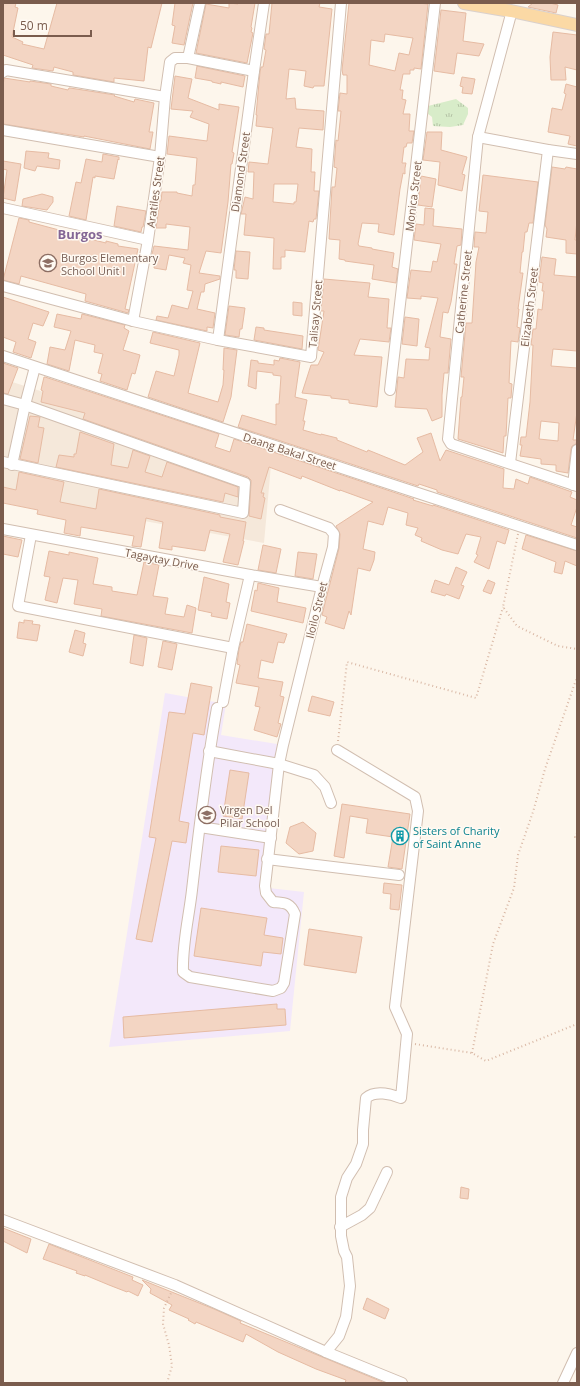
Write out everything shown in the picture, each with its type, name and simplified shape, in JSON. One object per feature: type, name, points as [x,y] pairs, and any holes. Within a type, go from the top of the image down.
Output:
[{"type":"main road","points":[[464,3],[577,25]]},
{"type":"street","points":[[200,3],[188,58],[254,71]]},
{"type":"street","name":"Diamond Street","points":[[218,340],[264,3]]},
{"type":"street","name":"Talisay Street","points":[[3,286],[133,321],[218,340],[311,357],[341,3]]},
{"type":"street","name":"Monica Street","points":[[390,390],[435,3]]},
{"type":"street","name":"Catherine Street","points":[[511,11],[478,137],[448,439],[451,444],[575,486]]},
{"type":"street","name":"Aratiles Street","points":[[133,321],[148,240],[160,157],[165,97],[170,62],[175,58],[188,58]]},
{"type":"street","points":[[3,72],[6,70],[165,97]]},
{"type":"street","points":[[3,130],[160,157]]},
{"type":"street","points":[[478,137],[577,154]]},
{"type":"street","name":"Elizabeth Street","points":[[510,463],[548,150]]},
{"type":"street","points":[[3,208],[148,240]]},
{"type":"street","name":"Daang Bakal Street","points":[[3,356],[577,545]]},
{"type":"street","points":[[3,399],[25,405],[245,483],[243,513],[8,464],[25,405],[35,367]]},
{"type":"street","points":[[575,486],[577,450]]},
{"type":"street","name":"Iloilo Street","points":[[200,828],[190,912],[183,952],[183,972],[190,977],[273,991],[281,988],[284,983],[294,914],[292,908],[287,904],[273,902],[266,893],[265,886],[267,859],[279,764],[333,547],[334,534],[329,528],[280,510]]},
{"type":"street","name":"Tagaytay Drive","points":[[3,529],[322,587]]},
{"type":"street","points":[[31,534],[18,606],[233,648]]},
{"type":"street","points":[[250,575],[209,751],[200,828],[270,838]]},
{"type":"street","points":[[326,1352],[339,1336],[346,1317],[350,1286],[347,1257],[340,1236],[341,1197],[347,1178],[356,1164],[363,1144],[366,1098],[369,1095],[387,1094],[402,1098],[407,1034],[395,1007],[418,811],[415,797],[337,750]]},
{"type":"street","points":[[209,751],[279,764],[314,775],[325,787],[331,803]]},
{"type":"street","points":[[267,859],[399,875]]},
{"type":"street","points":[[340,1227],[362,1215],[370,1208],[387,1172]]},
{"type":"street","points":[[3,1220],[175,1285],[326,1352],[402,1383]]},
{"type":"street","points":[[563,1383],[577,1353]]},
{"type":"path","points":[[337,750],[347,662],[476,698],[503,606],[519,527]]},
{"type":"path","points":[[503,606],[517,626],[558,646],[577,649]]},
{"type":"path","points":[[472,1053],[493,944],[514,888],[518,855],[533,812],[545,769],[577,677]]},
{"type":"path","points":[[577,833],[575,837],[577,839]]},
{"type":"path","points":[[406,1043],[472,1053],[486,1061],[577,1024]]},
{"type":"path","points":[[167,1383],[172,1366],[169,1345],[163,1324],[164,1308],[175,1285]]},
{"type":"shaded area","points":[[3,379],[271,465],[264,543],[3,495]]},
{"type":"shaded area","name":"Virgen Del Pilar School","points":[[165,693],[226,704],[221,735],[277,744],[260,887],[304,892],[290,1031],[109,1047]]},
{"type":"green space","points":[[456,99],[468,108],[468,114],[463,125],[450,127],[433,126],[432,117],[427,113],[428,106]]},
{"type":"building","points":[[3,3],[16,3],[15,7],[18,8],[12,37],[23,42],[22,44],[44,49],[57,3],[162,3],[151,48],[148,47],[144,81],[114,78],[114,82],[73,75],[73,72],[54,67],[53,71],[32,68],[33,65],[3,55]]},
{"type":"building","points":[[175,3],[193,3],[184,45],[172,43],[175,26],[172,25]]},
{"type":"building","points":[[229,3],[255,3],[251,27],[251,32],[253,33],[247,63],[196,53],[206,4],[229,8]]},
{"type":"building","points":[[272,3],[320,3],[319,7],[332,9],[324,86],[314,86],[313,88],[304,86],[306,71],[289,69],[286,99],[295,98],[296,109],[324,111],[323,130],[299,128],[296,147],[312,149],[311,172],[315,172],[314,191],[319,191],[316,219],[314,219],[313,222],[309,221],[305,252],[285,250],[285,257],[281,257],[281,269],[273,269],[274,238],[244,235],[246,214],[241,214],[245,197],[253,199],[254,172],[248,172],[249,162],[268,164],[273,128],[256,126],[256,115],[260,72],[261,67],[263,67],[266,50],[264,49],[266,34],[269,34]],"holes":[[[274,184],[298,184],[296,202],[294,202],[294,204],[273,202]]]},
{"type":"building","points":[[349,3],[428,4],[421,69],[414,68],[414,70],[410,70],[410,74],[403,74],[400,90],[403,90],[402,99],[406,100],[403,114],[410,114],[409,131],[414,131],[412,143],[407,143],[406,147],[404,147],[402,163],[406,163],[405,174],[403,173],[400,189],[394,235],[378,232],[379,224],[362,223],[358,244],[359,246],[394,253],[392,267],[398,269],[396,283],[372,279],[374,265],[339,259],[340,240],[329,239],[332,187],[335,187],[337,168],[334,167],[336,140],[338,141],[341,111],[338,111],[340,93],[347,94],[347,75],[343,75],[342,70]],"holes":[[[385,34],[413,38],[409,55],[399,53],[395,71],[369,65],[371,40],[384,42]]]},
{"type":"building","points":[[533,3],[550,3],[558,5],[556,13],[528,7]]},
{"type":"building","points":[[441,10],[466,13],[463,41],[484,44],[479,56],[457,53],[454,74],[434,71]]},
{"type":"building","points":[[553,32],[577,35],[577,70],[565,67],[566,80],[551,80],[550,57]]},
{"type":"building","points":[[197,66],[245,76],[243,87],[195,78]]},
{"type":"building","points":[[175,76],[192,79],[188,98],[219,110],[219,104],[239,107],[232,152],[234,153],[231,164],[228,202],[221,253],[206,251],[199,273],[220,276],[220,279],[205,284],[204,292],[201,292],[197,309],[215,313],[213,328],[207,327],[207,331],[156,320],[157,316],[168,318],[172,305],[188,309],[193,291],[187,290],[191,265],[183,263],[185,258],[169,255],[166,270],[154,268],[155,258],[151,258],[154,246],[188,250],[190,227],[166,224],[166,228],[156,228],[162,192],[177,192],[192,196],[193,185],[195,185],[197,158],[167,154],[169,136],[207,141],[209,124],[190,117],[193,111],[171,109]]},
{"type":"building","points":[[462,77],[475,79],[472,94],[462,93],[463,87],[460,86]]},
{"type":"building","points":[[4,78],[51,84],[51,86],[68,90],[70,88],[115,95],[114,96],[134,102],[135,99],[154,103],[149,132],[153,132],[150,149],[84,136],[3,124]]},
{"type":"building","points":[[566,84],[577,87],[577,146],[568,144],[570,136],[548,132],[552,108],[562,110],[566,94],[564,93]]},
{"type":"building","points":[[427,132],[442,132],[441,150],[467,157],[462,174],[465,175],[462,191],[438,185],[440,162],[423,160]]},
{"type":"building","points":[[26,151],[49,153],[48,158],[60,160],[59,169],[37,166],[35,171],[24,168]]},
{"type":"building","points":[[103,154],[119,157],[114,179],[93,177],[86,220],[69,216],[76,182],[81,183],[86,159],[102,162]]},
{"type":"building","points":[[3,161],[21,164],[15,201],[3,198],[7,170],[3,169]]},
{"type":"building","points":[[552,167],[577,169],[577,221],[575,240],[577,240],[577,254],[566,253],[566,240],[546,237],[547,229],[545,225]]},
{"type":"building","points":[[483,175],[538,182],[533,223],[529,223],[527,232],[525,232],[522,252],[520,273],[523,273],[517,327],[520,328],[518,342],[511,341],[509,383],[512,384],[511,398],[508,398],[506,436],[504,436],[503,453],[458,439],[464,377],[461,377],[466,323],[472,323],[476,262],[479,247],[474,247],[475,232],[486,233],[488,212],[479,211]]},
{"type":"building","points":[[421,176],[436,179],[432,207],[418,205]]},
{"type":"building","points":[[42,194],[53,197],[53,202],[47,210],[22,206],[23,199]]},
{"type":"building","points":[[117,206],[146,211],[141,232],[114,226]]},
{"type":"building","points":[[425,208],[434,209],[433,226],[462,229],[461,245],[457,246],[454,264],[457,264],[451,302],[448,313],[443,312],[440,337],[451,339],[448,373],[444,373],[442,417],[432,421],[427,409],[395,407],[398,377],[404,378],[406,359],[429,360],[430,348],[425,347],[438,298],[421,296],[421,299],[407,298],[411,270],[431,272],[433,261],[437,262],[441,244],[414,240],[416,224],[424,225]]},
{"type":"building","name":"Burgos Elementary School Unit I","points":[[19,218],[74,234],[74,237],[106,243],[106,241],[118,244],[118,246],[138,249],[125,309],[129,310],[128,313],[85,301],[86,294],[21,276],[19,284],[3,280]]},
{"type":"building","points":[[236,251],[250,252],[248,279],[236,278],[236,270],[234,270]]},
{"type":"building","points":[[542,257],[556,259],[554,275],[577,277],[577,351],[553,349],[551,366],[577,368],[577,412],[573,440],[577,440],[576,444],[572,446],[571,449],[568,473],[556,471],[556,465],[541,464],[541,459],[520,456],[522,445],[520,445],[521,437],[526,437],[530,402],[533,345],[531,345],[533,329],[536,329],[538,309],[542,310],[544,291],[542,291],[543,283],[539,282]],"holes":[[[541,421],[559,423],[558,441],[539,439]]]},
{"type":"building","points":[[324,279],[370,283],[368,297],[389,299],[387,328],[391,328],[389,342],[360,339],[354,355],[382,357],[377,407],[349,403],[349,400],[331,398],[331,396],[302,393],[311,365],[318,365],[324,352],[318,350],[324,311],[321,311]]},
{"type":"building","points":[[3,297],[49,312],[43,326],[33,323],[28,339],[36,342],[31,358],[13,352],[16,342],[3,337]]},
{"type":"building","points":[[293,302],[302,303],[302,316],[293,315]]},
{"type":"building","points":[[229,306],[245,308],[242,329],[240,329],[239,337],[225,335]]},
{"type":"building","points":[[57,314],[81,319],[82,314],[125,325],[124,328],[129,331],[123,350],[140,355],[135,374],[132,373],[127,390],[100,381],[102,374],[98,373],[103,354],[94,352],[95,345],[75,340],[69,371],[47,364],[50,347],[65,350],[71,331],[54,327]]},
{"type":"building","points":[[405,317],[419,319],[417,346],[402,344]]},
{"type":"building","points":[[256,327],[264,328],[264,330],[303,336],[302,349],[254,340]]},
{"type":"building","points":[[153,332],[200,343],[188,393],[218,402],[223,385],[224,348],[237,350],[231,397],[223,422],[148,397],[156,371],[174,376],[179,355],[179,350],[150,343]]},
{"type":"building","points":[[280,358],[300,362],[295,397],[307,400],[303,430],[337,438],[337,440],[367,452],[368,450],[405,465],[423,452],[417,438],[431,433],[440,461],[446,450],[504,469],[503,488],[514,489],[516,479],[528,484],[530,477],[572,492],[570,497],[577,500],[577,507],[571,525],[577,527],[577,538],[437,492],[437,490],[419,484],[418,486],[238,427],[242,415],[276,425],[276,404],[279,404],[281,376],[273,375],[273,373],[257,371],[256,389],[248,386],[251,360],[258,361],[258,363],[274,365],[274,360],[279,361]]},
{"type":"building","points":[[3,363],[18,368],[8,394],[3,393]]},
{"type":"building","points":[[44,377],[219,434],[215,447],[230,452],[234,439],[414,499],[413,500],[509,530],[505,544],[497,541],[489,569],[474,562],[478,555],[476,554],[481,537],[466,534],[458,554],[442,550],[421,541],[422,538],[415,535],[418,528],[406,525],[408,513],[388,507],[383,525],[368,521],[363,549],[375,552],[374,560],[370,571],[358,568],[351,615],[349,611],[344,629],[325,623],[327,617],[322,615],[339,548],[340,534],[336,526],[373,502],[302,476],[301,479],[269,467],[261,493],[264,493],[263,497],[265,498],[261,519],[249,516],[251,480],[248,477],[83,419],[85,413],[41,402],[43,391],[41,390]]},
{"type":"building","points":[[30,416],[40,417],[38,427],[44,428],[38,463],[20,459]]},
{"type":"building","points":[[80,432],[114,444],[111,465],[128,468],[133,450],[150,456],[145,472],[162,477],[167,462],[238,487],[238,497],[225,493],[223,502],[56,467],[59,455],[74,457],[74,454],[76,454]]},
{"type":"building","points":[[19,472],[64,482],[60,502],[96,509],[99,489],[246,522],[244,541],[238,565],[223,562],[230,534],[210,530],[205,551],[172,546],[172,550],[159,548],[163,522],[146,518],[141,547],[132,546],[134,536],[81,527],[80,536],[64,533],[66,520],[37,514],[38,510],[3,503],[3,487],[16,490]]},
{"type":"building","points":[[526,535],[577,551],[577,566],[565,561],[562,574],[554,572],[556,562],[522,549]]},
{"type":"building","points":[[3,536],[22,540],[18,557],[3,554]]},
{"type":"building","points":[[263,545],[281,549],[276,573],[258,570]]},
{"type":"building","points":[[49,551],[69,555],[69,552],[98,558],[93,584],[112,587],[112,591],[137,595],[144,562],[159,565],[153,596],[168,598],[165,614],[184,617],[187,605],[196,608],[192,633],[101,616],[102,609],[74,604],[78,580],[63,578],[57,603],[45,600],[50,577],[44,576]]},
{"type":"building","points":[[298,552],[317,554],[313,579],[295,576]]},
{"type":"building","points":[[456,567],[467,572],[461,585],[464,586],[459,599],[446,594],[445,596],[431,592],[435,580],[449,585]]},
{"type":"building","points":[[204,577],[229,584],[226,602],[230,603],[227,619],[211,616],[212,613],[198,610]]},
{"type":"building","points":[[488,580],[495,583],[491,594],[483,591]]},
{"type":"building","points":[[258,583],[279,588],[277,602],[306,608],[303,623],[251,611],[255,590],[257,591]]},
{"type":"building","points":[[24,620],[33,621],[32,624],[40,625],[37,641],[17,638],[19,622],[24,623]]},
{"type":"building","points":[[247,624],[287,634],[284,643],[278,642],[273,663],[261,660],[258,678],[283,682],[280,696],[284,697],[278,723],[281,724],[277,737],[254,730],[260,707],[255,706],[259,687],[236,683],[240,665],[237,664],[239,649],[241,642],[243,642]]},
{"type":"building","points":[[75,630],[85,633],[83,643],[86,644],[83,656],[69,652]]},
{"type":"building","points":[[134,635],[147,638],[143,666],[130,663]]},
{"type":"building","points":[[163,641],[177,644],[172,670],[158,667]]},
{"type":"building","name":"Virgen Del Pilar School","points":[[191,683],[212,687],[204,735],[193,733],[179,821],[189,823],[186,843],[172,841],[152,942],[136,939],[156,838],[149,837],[169,712],[185,714]]},
{"type":"building","points":[[312,696],[334,702],[330,716],[308,711]]},
{"type":"building","points":[[230,770],[249,773],[242,819],[223,816]]},
{"type":"building","name":"Sisters of Charity of Saint Anne","points":[[342,804],[410,814],[402,869],[388,867],[393,837],[366,833],[368,819],[350,816],[344,858],[334,856]]},
{"type":"building","points":[[303,822],[316,833],[313,851],[299,854],[286,843],[290,827]]},
{"type":"building","points":[[221,846],[259,850],[256,876],[218,872]]},
{"type":"building","points":[[384,883],[402,885],[399,910],[390,909],[391,894],[383,893]]},
{"type":"building","points":[[201,908],[267,918],[264,935],[283,938],[281,954],[263,952],[261,966],[194,956]]},
{"type":"building","points":[[309,929],[362,937],[356,973],[304,965]]},
{"type":"building","points":[[277,1004],[277,1009],[285,1009],[286,1025],[124,1038],[123,1017]]},
{"type":"building","points":[[461,1187],[469,1189],[468,1199],[460,1198]]},
{"type":"building","points":[[3,1228],[31,1239],[27,1253],[3,1241]]},
{"type":"building","points":[[49,1244],[133,1277],[132,1280],[143,1285],[138,1296],[43,1259]]},
{"type":"building","points":[[142,1280],[214,1309],[241,1321],[240,1323],[385,1383],[345,1383],[346,1380],[316,1369],[278,1352],[246,1334],[243,1342],[196,1322],[195,1324],[188,1320],[189,1319],[169,1310],[172,1305],[150,1293],[151,1289]]},
{"type":"building","points":[[367,1298],[389,1309],[385,1319],[363,1309]]},
{"type":"place","name":"Burgos Elementary School Unit I","points":[[48,263]]},
{"type":"place","name":"Virgen Del Pilar School","points":[[207,815]]},
{"type":"place","name":"Sisters of Charity of Saint Anne","points":[[400,836]]},
{"type":"district","name":"Burgos","points":[[80,234]]}]
